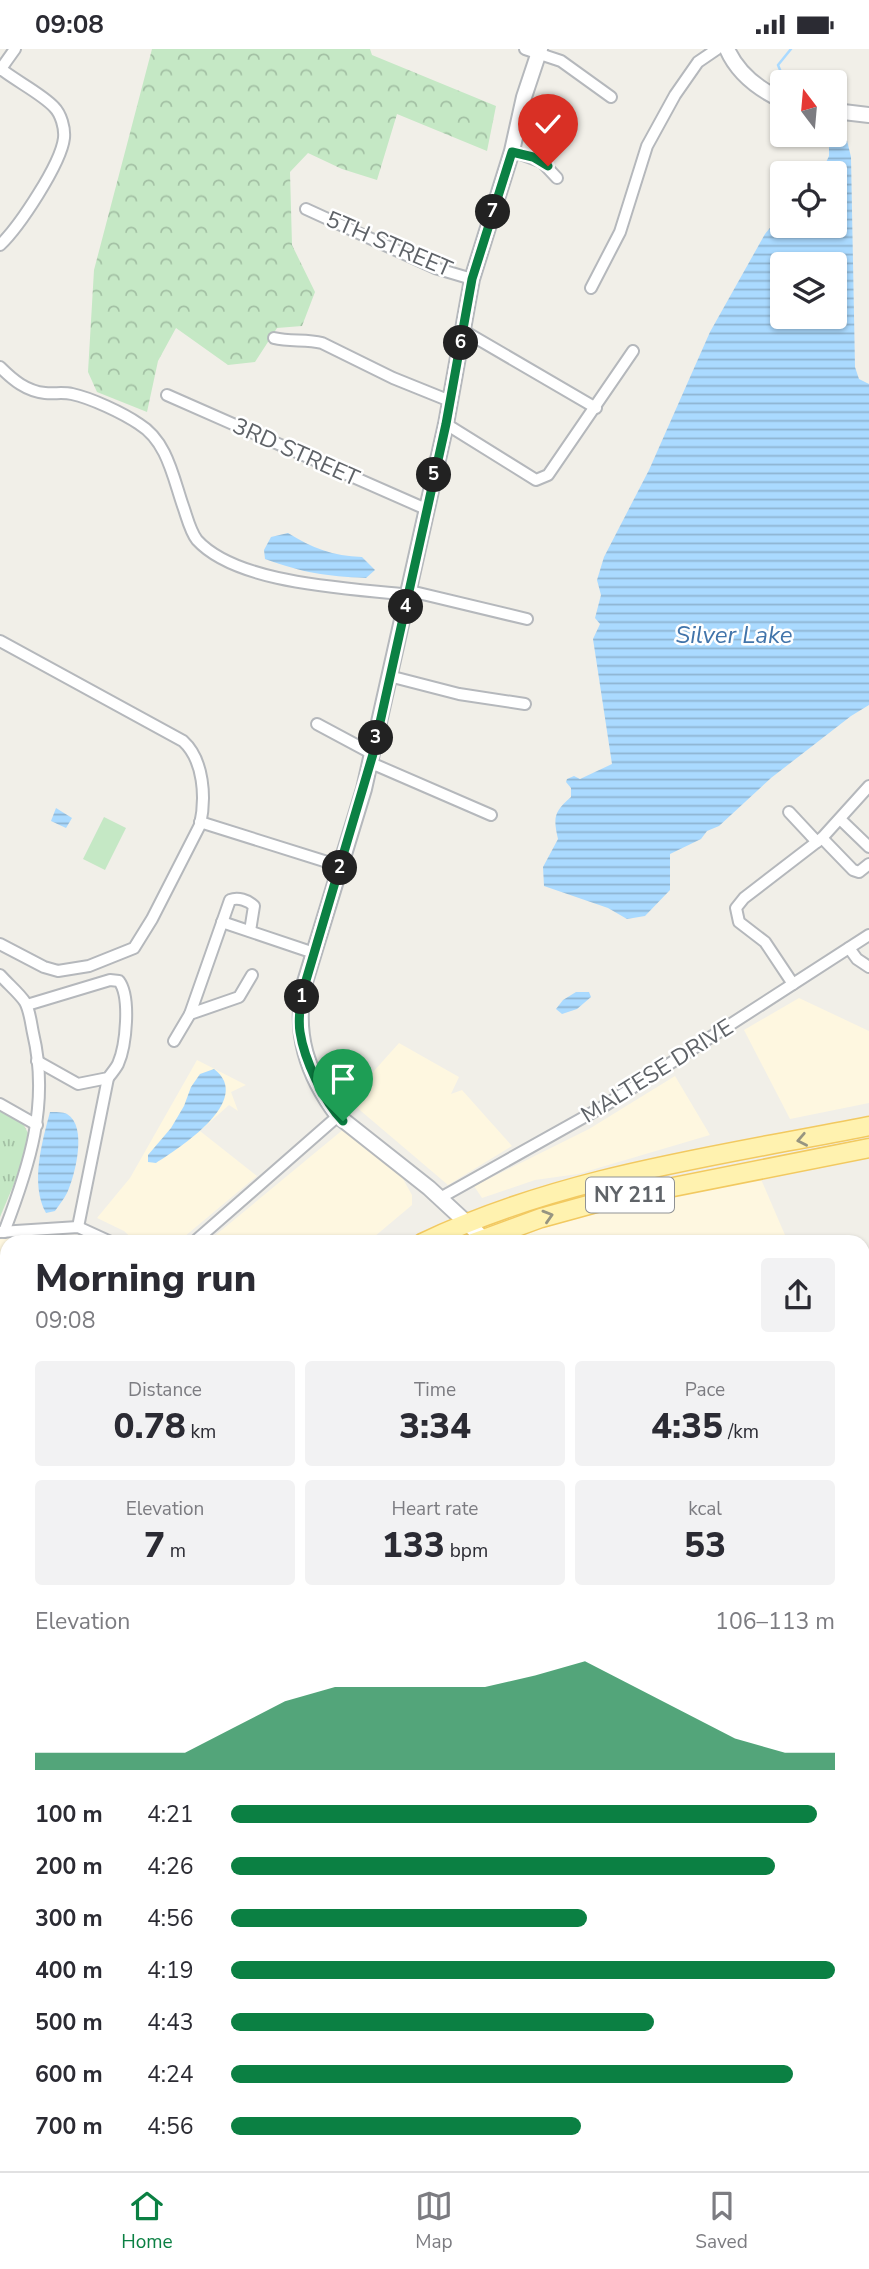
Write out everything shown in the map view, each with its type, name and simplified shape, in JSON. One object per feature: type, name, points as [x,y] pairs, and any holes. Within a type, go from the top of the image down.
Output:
[{"type":"main road","name":"NY 211","points":[[440,1235],[536,1197],[592,1182],[869,1126]]},
{"type":"main road","name":"NY 211","points":[[497,1235],[551,1215],[603,1201],[869,1148]]},
{"type":"street","points":[[0,245],[33,202],[51,170],[64,138],[63,122],[55,107],[0,70],[15,49]]},
{"type":"street","points":[[591,288],[620,232],[648,146],[675,95],[698,62],[717,49]]},
{"type":"street","points":[[727,49],[749,80],[770,93]]},
{"type":"street","points":[[476,1235],[440,1198],[338,1116],[310,1065],[300,1031],[300,1003],[372,759],[446,424],[472,279],[512,152],[534,50],[561,61],[611,97]]},
{"type":"street","points":[[847,112],[869,115]]},
{"type":"street","points":[[512,152],[542,162],[557,178]]},
{"type":"street","name":"5TH STREET","points":[[306,209],[435,268],[472,279]]},
{"type":"street","points":[[464,331],[596,408]]},
{"type":"street","points":[[274,338],[322,344],[393,378],[450,401]]},
{"type":"street","points":[[446,424],[536,480],[548,475],[633,351]]},
{"type":"street","points":[[0,367],[10,377],[33,391],[70,393],[84,397],[139,424],[149,432],[164,451],[195,538],[207,550],[237,565],[277,578],[410,593],[527,619]]},
{"type":"street","name":"3RD STREET","points":[[167,395],[426,509]]},
{"type":"street","points":[[0,641],[183,741],[190,747],[198,763],[201,782],[200,822],[152,919],[134,948],[89,966],[58,971],[44,967],[0,944]]},
{"type":"street","points":[[389,676],[460,694],[525,704]]},
{"type":"street","points":[[317,724],[372,759],[491,815]]},
{"type":"street","points":[[793,984],[765,942],[739,922],[736,908],[744,898],[819,840],[869,786]]},
{"type":"street","points":[[789,812],[853,870],[859,872],[869,864]]},
{"type":"street","points":[[840,819],[869,847]]},
{"type":"street","points":[[200,822],[340,866]]},
{"type":"street","points":[[174,1041],[190,1014],[230,900],[235,898],[254,906],[250,931]]},
{"type":"street","points":[[222,922],[314,953]]},
{"type":"street","name":"MALTESE DRIVE","points":[[440,1198],[570,1127],[869,935]]},
{"type":"street","points":[[849,948],[857,959],[869,967]]},
{"type":"street","points":[[0,975],[27,1005],[36,1043],[37,1061],[37,1125],[28,1170],[2,1232],[78,1227],[96,1235]]},
{"type":"street","points":[[190,1014],[239,997],[253,975]]},
{"type":"street","points":[[27,1005],[96,983],[115,980],[120,981],[126,994],[128,1009],[118,1064],[108,1078],[78,1227]]},
{"type":"street","points":[[37,1061],[78,1084],[108,1078]]},
{"type":"street","points":[[0,1104],[37,1125]]},
{"type":"street","points":[[202,1235],[338,1116]]},
{"type":"shaded area","points":[[799,998],[869,1031],[869,1103],[790,1119],[744,1030]]},
{"type":"shaded area","points":[[399,1043],[459,1077],[451,1094],[462,1090],[512,1146],[448,1185],[348,1100]]},
{"type":"shaded area","points":[[197,1060],[246,1085],[231,1092],[238,1111],[229,1105],[200,1131],[257,1176],[186,1235],[128,1235],[97,1218],[130,1178]]},
{"type":"shaded area","points":[[675,1076],[710,1135],[578,1174],[535,1180],[482,1198],[474,1186],[589,1129]]},
{"type":"shaded area","points":[[345,1128],[398,1170],[412,1195],[412,1205],[376,1235],[216,1235]]},
{"type":"shaded area","points":[[757,1170],[785,1235],[505,1235]]},
{"type":"green space","points":[[152,49],[370,49],[372,55],[496,106],[487,151],[397,114],[377,180],[342,169],[308,153],[290,172],[292,245],[315,292],[302,326],[277,328],[255,362],[228,365],[176,328],[158,361],[147,412],[97,392],[88,372],[94,270]]},
{"type":"green space","points":[[104,817],[126,828],[105,870],[83,859]]},
{"type":"green space","points":[[0,1111],[22,1122],[28,1133],[22,1165],[0,1217]]},
{"type":"water","name":"Silver Lake","points":[[847,140],[851,157],[855,367],[859,379],[869,384],[869,705],[771,778],[719,826],[707,831],[701,839],[670,854],[670,890],[645,916],[627,919],[608,908],[544,886],[543,867],[558,839],[556,815],[571,797],[567,779],[574,776],[580,779],[612,764],[593,639],[600,624],[595,618],[601,595],[597,580],[604,557],[649,470],[710,332],[765,234],[770,228],[770,238],[847,238],[847,161],[827,161],[829,147],[847,147]]},
{"type":"water","points":[[288,533],[323,550],[362,557],[375,570],[366,578],[338,576],[303,571],[265,559],[264,550],[271,537]]},
{"type":"water","points":[[56,808],[72,818],[66,828],[51,821]]},
{"type":"water","points":[[576,992],[589,992],[591,997],[577,1009],[562,1014],[556,1009],[563,1000]]},
{"type":"water","points":[[214,1069],[224,1081],[225,1095],[219,1109],[209,1122],[180,1147],[156,1163],[148,1162],[148,1155],[171,1128],[200,1074]]},
{"type":"water","points":[[50,1112],[65,1113],[73,1120],[77,1129],[78,1152],[67,1193],[55,1211],[46,1213],[41,1202],[38,1176]]},
{"type":"waterway","points":[[780,70],[778,65],[791,49]]},
{"type":"route","points":[[343,1121],[328,1101],[310,1065],[300,1031],[300,1003],[373,754],[446,424],[472,279],[512,152],[533,157],[548,166]]}]
